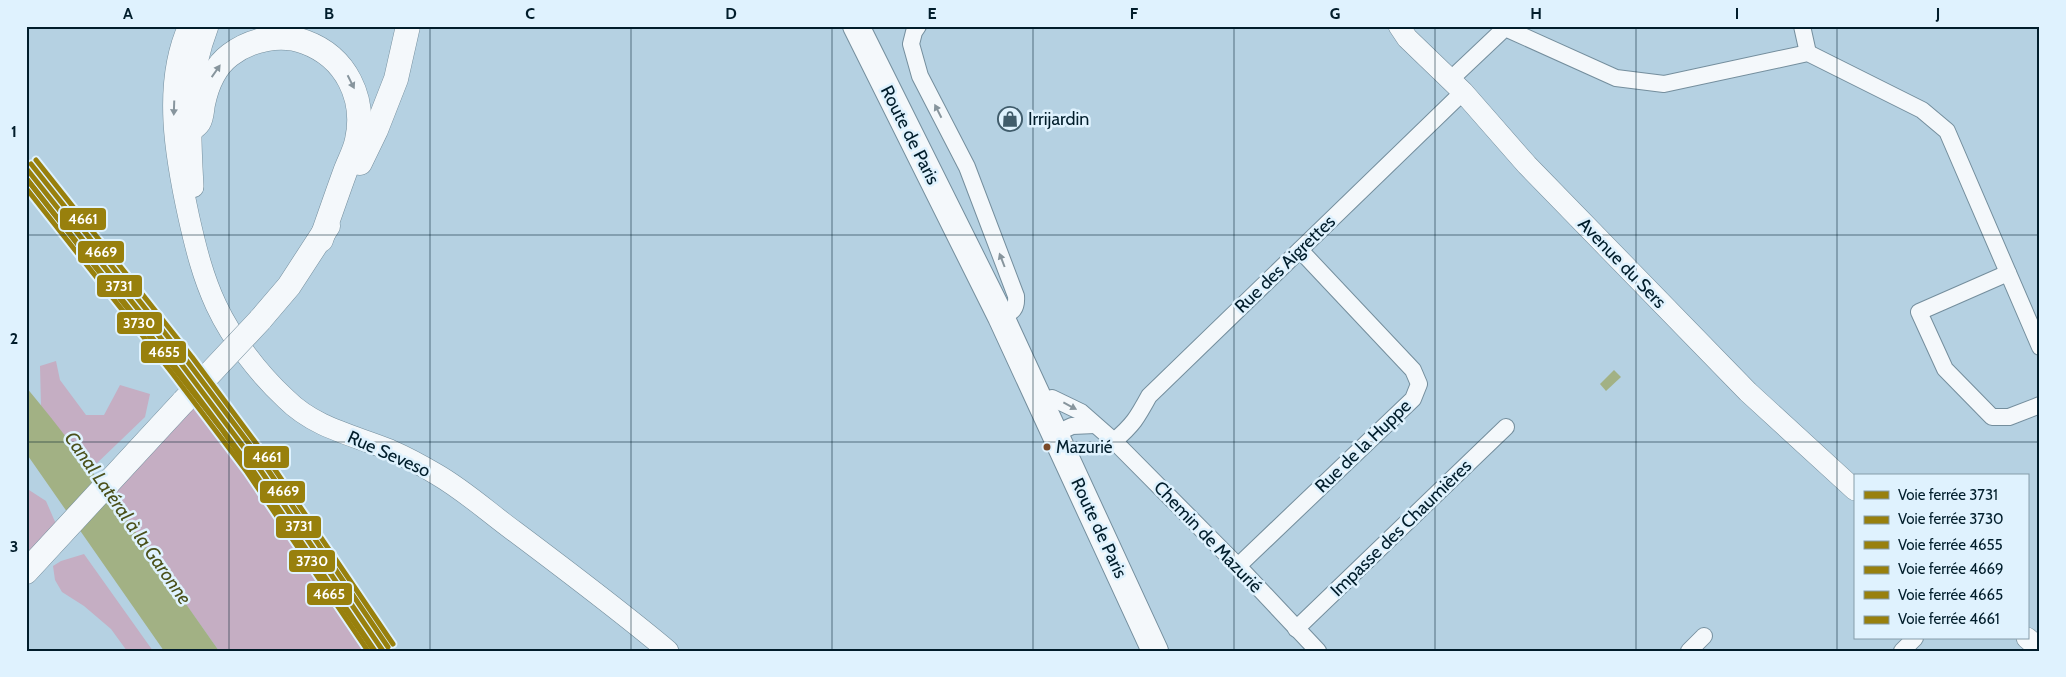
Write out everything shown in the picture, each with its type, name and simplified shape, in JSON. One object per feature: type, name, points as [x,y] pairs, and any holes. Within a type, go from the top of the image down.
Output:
[{"type":"main road","points":[[376,130],[398,26]]},
{"type":"main road","points":[[26,572],[260,320],[289,286],[320,240],[346,194],[376,130],[396,79],[408,26]]},
{"type":"main road","name":"Route de Paris","points":[[856,26],[966,243],[1009,312],[1041,403],[1155,651]]},
{"type":"main road","name":"Route de Paris","points":[[870,26],[917,123],[966,243]]},
{"type":"main road","points":[[190,130],[199,122],[207,87],[216,69],[229,56],[244,46],[261,40],[282,38],[304,42],[320,49],[335,60],[348,75],[355,90],[359,121],[357,140],[320,240]]},
{"type":"street","name":"Rue Seveso","points":[[189,26],[174,86],[173,116],[178,168],[197,256],[206,283],[217,308],[250,358],[287,400],[308,417],[328,428],[390,450],[439,476],[604,598],[668,651]]},
{"type":"street","name":"Rue Seveso","points":[[193,232],[194,195],[190,95],[195,68],[208,26]]},
{"type":"street","points":[[918,26],[914,32],[911,44],[920,76],[966,167],[1016,296],[1009,312]]},
{"type":"street","name":"Avenue du Sers","points":[[1399,26],[1407,38],[1456,86],[1527,165],[1748,392],[1854,489]]},
{"type":"street","points":[[1802,26],[1808,53]]},
{"type":"street","points":[[1506,27],[1616,78],[1664,84],[1808,53],[1922,110],[1946,130],[2040,348]]},
{"type":"street","name":"Rue des Aigrettes","points":[[1114,441],[1132,426],[1140,415],[1149,396],[1300,250],[1456,86],[1506,27]]},
{"type":"street","name":"Rue de la Huppe","points":[[1238,566],[1413,399],[1419,384],[1413,370],[1300,250]]},
{"type":"street","points":[[2008,273],[1919,312],[1945,369],[1992,417],[2009,418],[2040,405]]},
{"type":"street","name":"Chemin de Mazurié","points":[[1041,403],[1049,398],[1058,400],[1081,412],[1114,441],[1238,566],[1318,651]]},
{"type":"street","points":[[1055,434],[1072,426],[1095,425]]},
{"type":"street","name":"Impasse des Chaumières","points":[[1296,629],[1506,427]]},
{"type":"street","points":[[1689,651],[1704,636]]},
{"type":"street","points":[[2028,639],[2040,649]]},
{"type":"street","points":[[1902,651],[1913,640]]},
{"type":"shaded area","points":[[56,361],[60,380],[86,415],[104,415],[120,385],[150,394],[145,417],[94,466],[82,458],[41,406],[40,366]]},
{"type":"shaded area","points":[[1614,370],[1621,377],[1606,391],[1600,384]]},
{"type":"shaded area","points":[[26,387],[77,451],[219,651],[164,651],[26,453]]},
{"type":"shaded area","points":[[190,395],[364,651],[219,651],[103,490]]},
{"type":"shaded area","points":[[26,460],[29,490],[46,501],[56,524],[35,549],[26,552]]},
{"type":"shaded area","points":[[84,554],[153,651],[127,651],[111,629],[84,606],[62,592],[55,580],[53,566],[61,561]]},
{"type":"rail line","name":"4661","points":[[36,160],[192,357],[267,458],[393,644]]},
{"type":"rail line","name":"4669","points":[[31,164],[187,361],[262,461],[388,647]]},
{"type":"rail line","name":"3731","points":[[26,168],[182,365],[257,465],[383,651]]},
{"type":"rail line","name":"3730","points":[[26,178],[223,431],[374,651]]},
{"type":"rail line","name":"4655","points":[[26,178],[177,369],[252,469],[375,651]]},
{"type":"rail line","name":"4665","points":[[26,188],[172,373],[247,472],[368,651]]},
{"type":"place","name":"Irrijardin","points":[[1010,119]]},
{"type":"place","name":"Mazurié","points":[[1047,447]]},
{"type":"water label","name":"Canal Latéral à la Garonne","points":[[128,518]]}]
